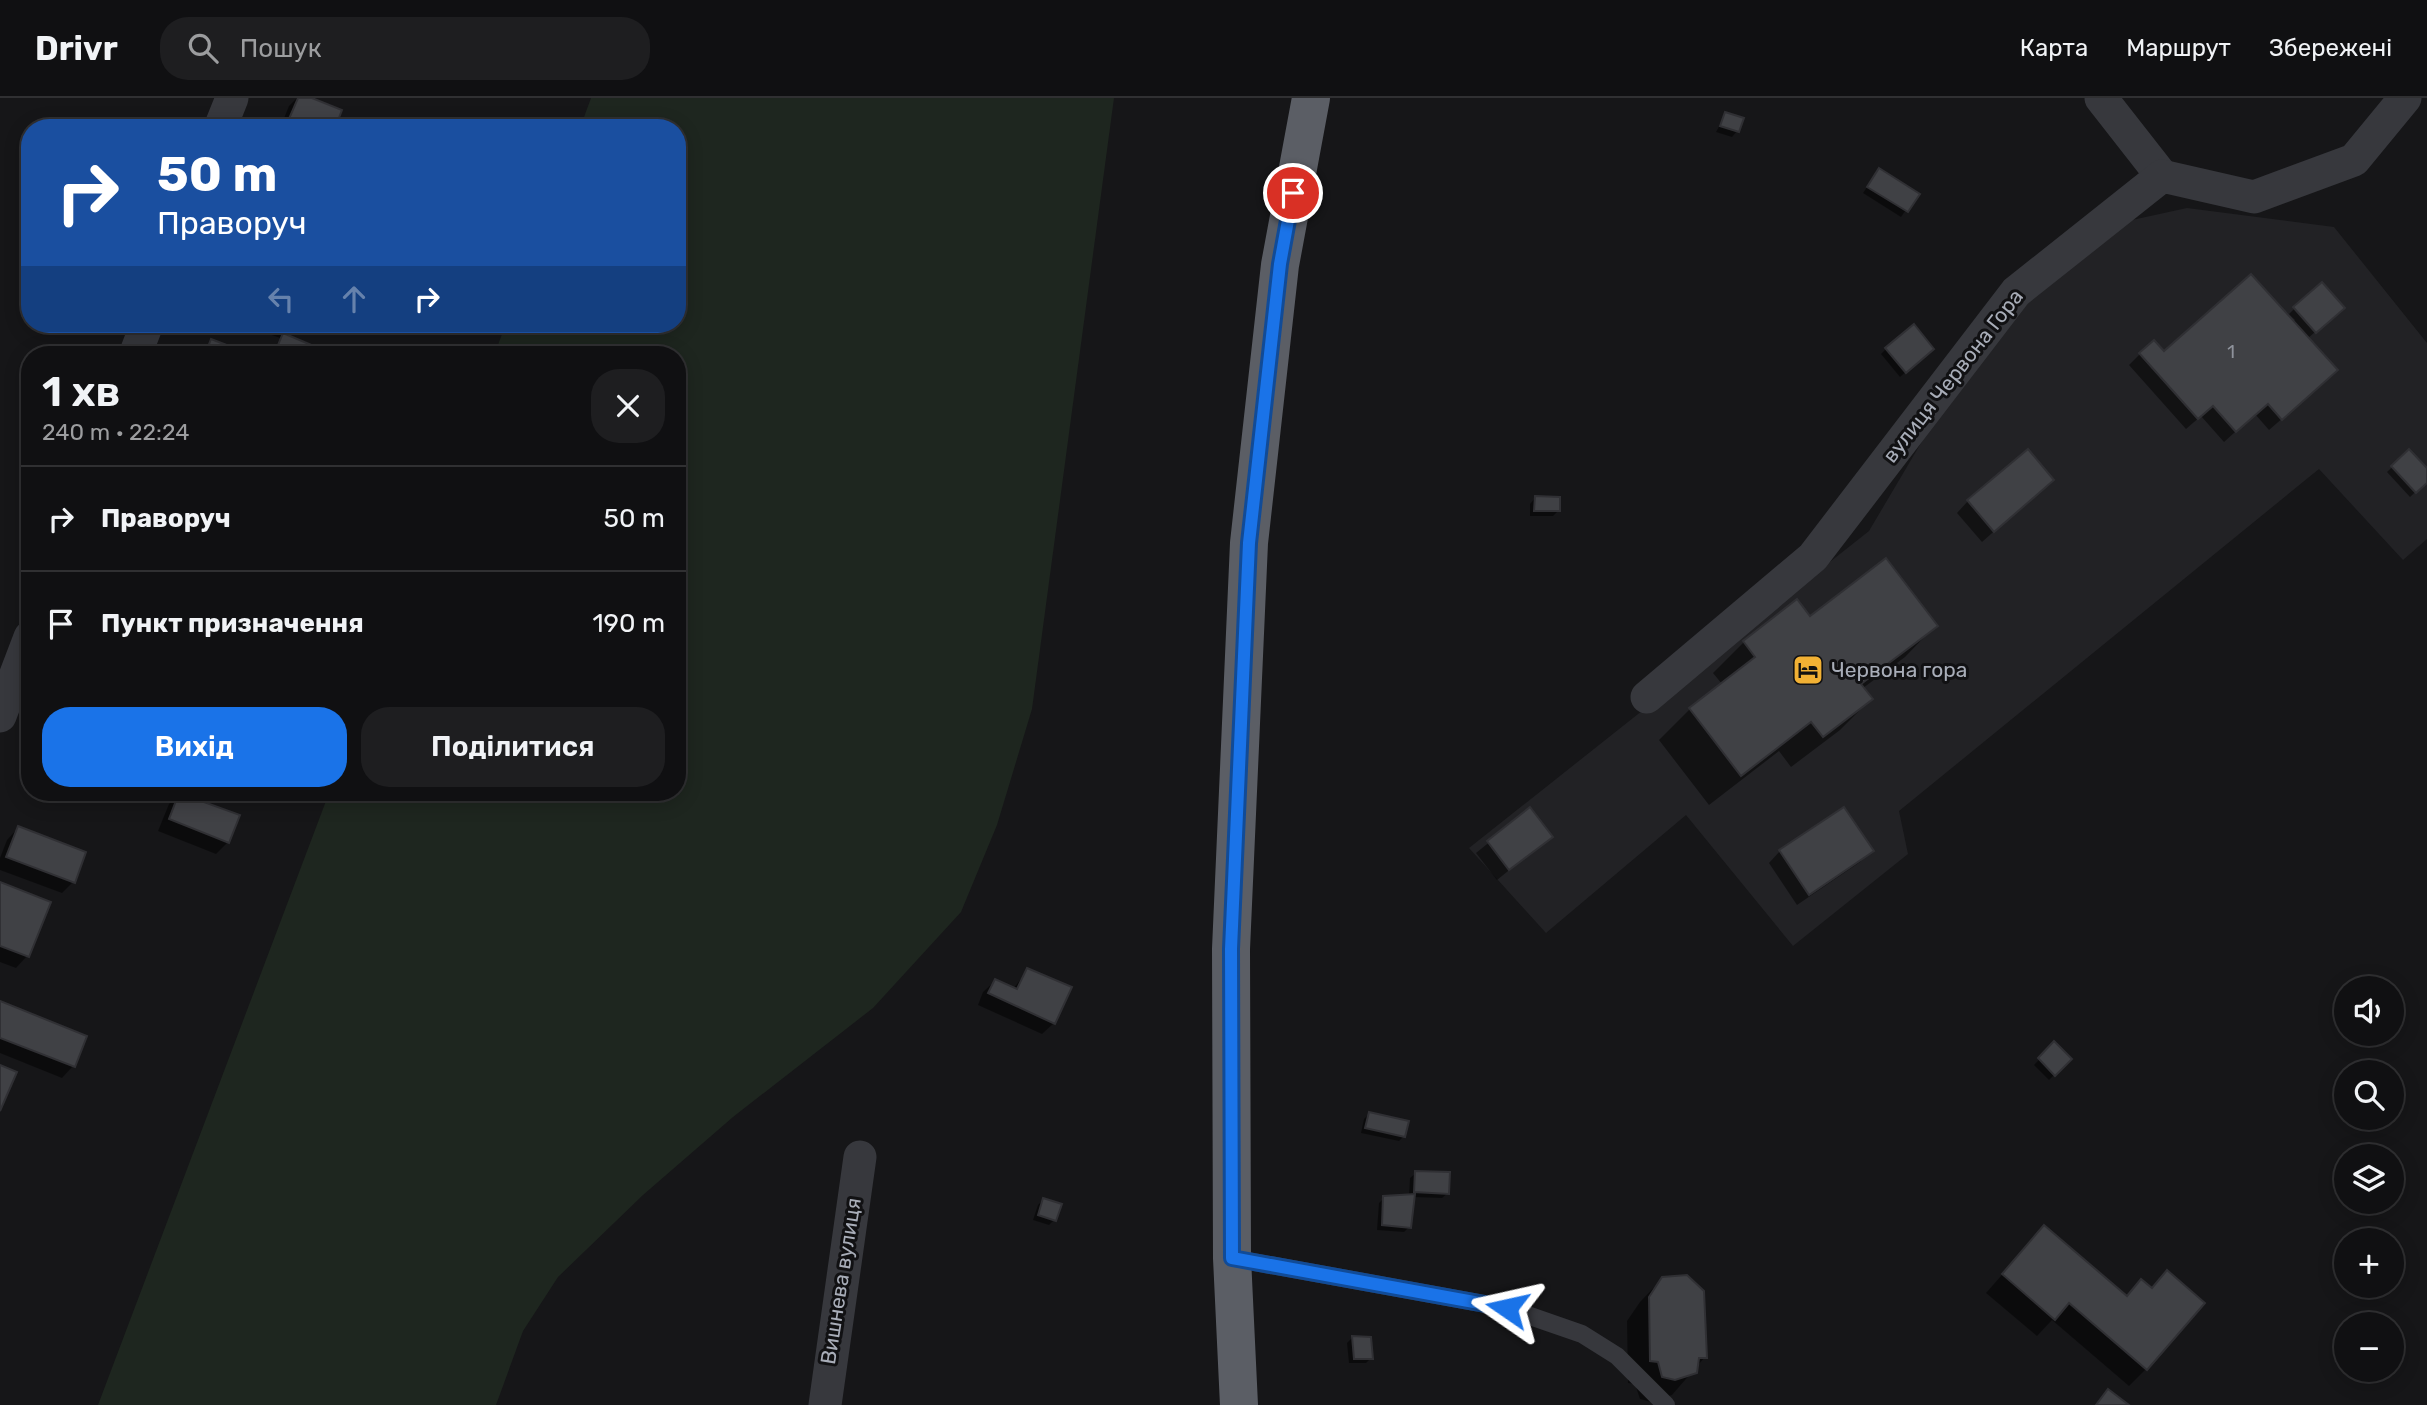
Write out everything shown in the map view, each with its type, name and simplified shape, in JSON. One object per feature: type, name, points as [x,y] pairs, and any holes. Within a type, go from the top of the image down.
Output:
[{"type":"highway","points":[[1239,1405],[1232,1258],[1231,949],[1249,543],[1280,264],[1311,98]]},
{"type":"street","points":[[224,119],[232,98]]},
{"type":"street","points":[[2101,98],[2162,176],[2254,197],[2354,160],[2405,98]]},
{"type":"street","name":"вулиця Червона Гора","points":[[1647,697],[1813,557],[2016,292],[2162,176]]},
{"type":"street","points":[[0,716],[21,660]]},
{"type":"street","name":"Вишнева вулиця","points":[[825,1405],[860,1157]]},
{"type":"lane","points":[[1232,1258],[1507,1308],[1582,1334],[1617,1356],[1665,1405]]},
{"type":"shaded area","points":[[591,98],[1114,98],[1032,709],[997,825],[961,912],[873,1008],[733,1117],[643,1195],[558,1277],[523,1331],[496,1405],[98,1405],[326,801],[686,801],[686,346],[497,346],[503,333],[686,333],[686,119],[583,119]]},
{"type":"shaded area","points":[[2187,208],[2334,227],[2427,343],[2427,539],[2403,560],[2319,469],[1899,811],[1908,854],[1793,946],[1686,815],[1546,933],[1469,848],[1869,531],[1937,416],[2028,301],[2132,220]]},
{"type":"building","points":[[298,98],[312,98],[342,110],[338,119],[289,119]]},
{"type":"building","points":[[1725,112],[1744,118],[1739,132],[1720,126]]},
{"type":"building","points":[[1879,168],[1920,194],[1908,212],[1867,187]]},
{"type":"building","points":[[2251,274],[2338,370],[2282,420],[2268,404],[2236,432],[2213,406],[2198,419],[2139,353],[2154,340],[2164,351]]},
{"type":"building","points":[[2322,282],[2345,308],[2316,333],[2293,307]]},
{"type":"building","points":[[1914,324],[1934,349],[1906,373],[1885,348]]},
{"type":"building","points":[[283,333],[314,346],[277,346]]},
{"type":"building","points":[[211,339],[229,346],[208,346]]},
{"type":"building","points":[[2028,449],[2054,480],[1994,532],[1967,500]]},
{"type":"building","points":[[2409,449],[2427,468],[2427,483],[2416,493],[2391,466]]},
{"type":"building","points":[[1535,496],[1560,497],[1560,511],[1534,511]]},
{"type":"building","name":"Червона гора","points":[[1886,558],[1938,626],[1861,684],[1873,699],[1823,737],[1811,722],[1741,776],[1689,708],[1755,657],[1743,641],[1797,599],[1810,616]]},
{"type":"building","points":[[176,801],[201,801],[240,815],[229,843],[169,819]]},
{"type":"building","points":[[1530,807],[1553,837],[1509,870],[1487,841]]},
{"type":"building","points":[[1844,807],[1874,851],[1809,895],[1779,850]]},
{"type":"building","points":[[18,826],[86,852],[75,883],[6,857]]},
{"type":"building","points":[[0,882],[51,902],[29,957],[0,946]]},
{"type":"building","points":[[1027,968],[1072,987],[1055,1024],[988,993],[995,979],[1017,989]]},
{"type":"building","points":[[0,1001],[87,1036],[75,1067],[0,1038]]},
{"type":"building","points":[[2054,1041],[2072,1059],[2055,1076],[2038,1058]]},
{"type":"building","points":[[0,1065],[17,1072],[0,1111]]},
{"type":"building","points":[[1369,1112],[1409,1121],[1405,1137],[1365,1128]]},
{"type":"building","points":[[1415,1171],[1450,1172],[1449,1194],[1414,1192]]},
{"type":"building","points":[[1415,1194],[1411,1228],[1382,1225],[1383,1196]]},
{"type":"building","points":[[1043,1198],[1062,1204],[1056,1221],[1038,1215]]},
{"type":"building","points":[[2044,1225],[2127,1296],[2141,1279],[2152,1288],[2167,1270],[2205,1303],[2147,1370],[2069,1303],[2055,1320],[2002,1274]]},
{"type":"building","points":[[1687,1275],[1704,1291],[1707,1358],[1699,1358],[1697,1373],[1675,1380],[1662,1377],[1658,1362],[1650,1361],[1649,1297],[1662,1277]]},
{"type":"building","points":[[1352,1336],[1371,1337],[1373,1359],[1354,1359]]},
{"type":"building","points":[[2108,1389],[2129,1405],[2096,1405]]},
{"type":"place","name":"Червона гора","points":[[1808,670]]},
{"type":"route","points":[[1293,193],[1280,264],[1249,543],[1231,949],[1232,1258],[1507,1308]]}]
